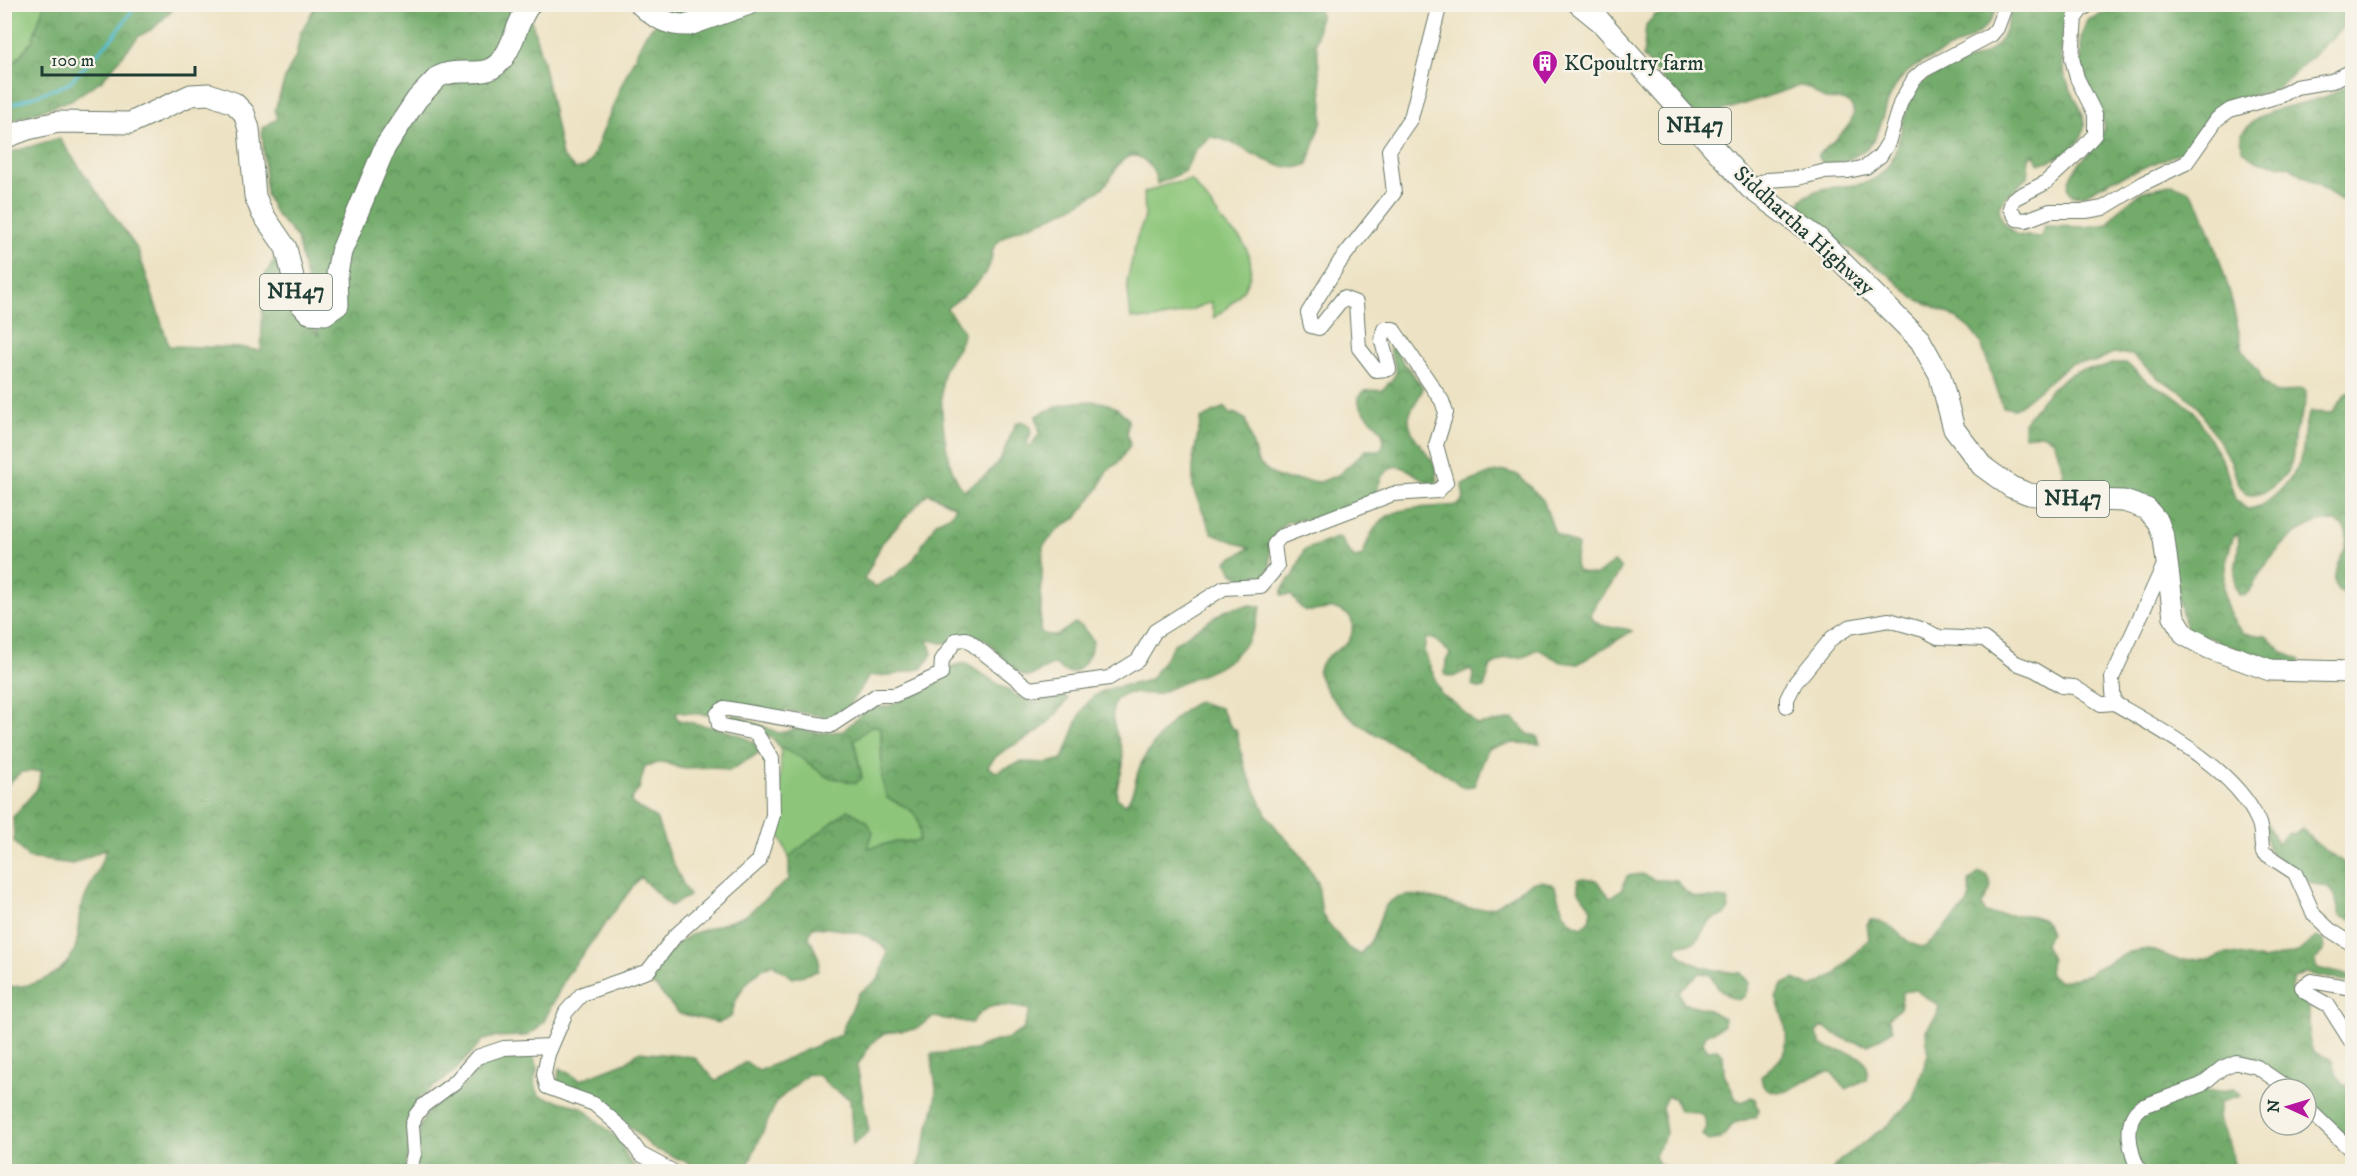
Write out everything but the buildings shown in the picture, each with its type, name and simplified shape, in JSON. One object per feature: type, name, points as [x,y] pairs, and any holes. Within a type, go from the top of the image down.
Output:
[{"type":"highway","name":"NH47","points":[[4,138],[58,122],[130,123],[191,94],[208,94],[234,102],[244,113],[249,129],[255,196],[262,213],[286,248],[299,302],[309,313],[325,314],[338,305],[338,273],[341,252],[392,135],[438,77],[447,73],[481,71],[498,64],[506,54],[517,25],[530,4]]},
{"type":"highway","points":[[640,4],[666,22],[689,25],[748,4]]},
{"type":"highway","name":"Siddhartha Highway","points":[[1578,4],[1600,21],[1750,188],[1819,239],[1920,340],[1940,376],[1954,429],[1982,466],[2010,487],[2029,494],[2062,499],[2110,499],[2140,505],[2157,522],[2168,562],[2171,606],[2185,635],[2209,648],[2261,668],[2352,672]]},
{"type":"street","points":[[674,1172],[640,1154],[622,1128],[594,1104],[548,1087],[544,1074],[551,1046],[566,1012],[582,994],[648,971],[675,936],[759,861],[773,815],[772,759],[756,733],[719,725],[717,714],[724,708],[830,726],[877,695],[895,695],[941,674],[942,660],[957,640],[966,639],[1030,689],[1109,678],[1138,660],[1155,631],[1224,588],[1261,586],[1277,567],[1274,545],[1280,537],[1393,494],[1438,491],[1446,482],[1436,445],[1446,413],[1442,401],[1393,329],[1384,329],[1382,341],[1389,369],[1376,370],[1359,348],[1356,303],[1343,298],[1319,328],[1311,326],[1308,313],[1341,260],[1394,192],[1389,150],[1411,118],[1440,4]]},
{"type":"street","points":[[1750,188],[1767,180],[1857,170],[1874,162],[1888,143],[1901,101],[1914,79],[1924,70],[1991,35],[1997,28],[2006,4]]},
{"type":"street","points":[[2090,4],[2075,18],[2072,58],[2077,78],[2095,114],[2095,134],[2045,183],[2013,199],[2010,208],[2017,219],[2026,220],[2050,211],[2086,211],[2103,208],[2144,183],[2186,163],[2222,115],[2243,105],[2282,95],[2296,87],[2332,81],[2352,71]]},
{"type":"street","points":[[2114,703],[2112,678],[2156,582],[2168,562]]},
{"type":"street","points":[[1787,706],[1787,699],[1795,683],[1832,638],[1849,627],[1889,620],[1924,630],[1938,638],[1984,639],[2016,663],[2036,670],[2062,686],[2074,687],[2101,704],[2114,703],[2190,748],[2218,771],[2257,818],[2262,831],[2263,852],[2295,873],[2314,915],[2330,930],[2352,944]]},
{"type":"street","points":[[2352,988],[2316,981],[2307,981],[2302,986],[2305,992],[2328,1005],[2352,1042]]},
{"type":"street","points":[[409,1172],[414,1154],[412,1129],[416,1115],[433,1098],[455,1082],[477,1057],[504,1048],[551,1046]]},
{"type":"street","points":[[2140,1172],[2132,1155],[2131,1120],[2134,1112],[2141,1107],[2201,1085],[2222,1068],[2236,1062],[2257,1067],[2272,1077]]},
{"type":"street","points":[[2318,1118],[2352,1151]]},
{"type":"green space","points":[[44,4],[177,5],[154,28],[139,36],[102,80],[71,100],[5,123],[5,64],[9,69],[32,41]]},
{"type":"green space","points":[[734,4],[1318,5],[1320,16],[1316,42],[1323,104],[1322,120],[1308,164],[1284,167],[1222,139],[1210,137],[1197,148],[1184,172],[1157,184],[1152,170],[1145,161],[1132,156],[1122,161],[1105,185],[1088,198],[1001,239],[994,247],[986,272],[976,284],[947,308],[961,327],[963,334],[943,375],[944,436],[952,468],[964,490],[986,475],[1000,460],[1016,423],[1021,421],[1029,425],[1031,432],[1027,444],[1030,447],[1040,433],[1036,416],[1058,406],[1084,401],[1097,402],[1120,411],[1128,420],[1127,433],[1130,445],[1118,463],[1107,471],[1099,488],[1076,518],[1059,529],[1043,546],[1040,630],[1043,634],[1056,636],[1075,623],[1082,626],[1093,641],[1085,662],[1071,673],[1054,664],[1029,677],[1013,669],[991,645],[979,637],[968,636],[946,643],[928,640],[932,654],[923,668],[893,675],[869,676],[849,706],[828,717],[798,712],[779,712],[726,702],[707,715],[678,712],[675,715],[679,720],[725,730],[748,739],[756,745],[759,753],[729,771],[716,767],[680,768],[663,762],[645,766],[639,789],[631,800],[632,804],[656,818],[669,855],[689,896],[670,906],[640,877],[567,975],[544,1021],[536,1030],[526,1036],[495,1037],[483,1040],[455,1071],[419,1098],[408,1121],[409,1149],[404,1171],[5,1171],[5,986],[15,987],[37,982],[48,978],[66,964],[76,945],[81,908],[107,848],[73,864],[28,858],[14,841],[13,817],[37,789],[42,771],[21,772],[5,787],[5,154],[59,138],[138,250],[169,346],[244,348],[261,351],[264,277],[274,261],[319,337],[297,238],[275,213],[266,194],[262,128],[277,119],[275,110],[286,75],[296,56],[300,34],[316,5],[527,5],[543,62],[562,156],[575,169],[585,167],[591,161],[621,86],[645,35],[673,5],[687,5],[686,17]],"holes":[[[928,493],[956,507],[951,515],[936,522],[914,559],[893,577],[875,587],[864,580],[882,543]]]},
{"type":"green space","points":[[1962,4],[1955,8],[1956,13],[1970,12],[1975,5],[1997,5],[1992,19],[1982,30],[1910,70],[1899,81],[1892,93],[1876,137],[1869,146],[1859,154],[1833,164],[1822,163],[1818,155],[1851,122],[1852,107],[1846,101],[1826,99],[1806,87],[1799,86],[1722,111],[1702,124],[1643,57],[1646,25],[1655,15],[1676,12],[1680,5]]},
{"type":"green space","points":[[4,5],[44,5],[32,41],[9,69],[5,64]]},
{"type":"green space","points":[[2013,5],[2074,5],[2065,21],[2061,52],[2064,72],[2083,115],[2084,125],[2083,134],[2065,153],[2039,164],[2034,155],[2029,158],[2027,177],[2001,204],[2001,217],[2017,235],[2041,237],[2044,226],[2086,227],[2108,224],[2116,212],[2141,192],[2173,184],[2188,190],[2200,206],[2214,243],[2230,293],[2243,351],[2258,370],[2262,381],[2274,392],[2282,393],[2301,388],[2306,391],[2304,407],[2295,432],[2290,467],[2274,486],[2260,494],[2246,494],[2238,483],[2231,462],[2197,405],[2182,392],[2159,379],[2132,355],[2113,353],[2094,362],[2071,363],[2019,406],[2014,409],[2003,407],[1981,343],[1970,329],[1952,315],[1914,298],[1889,275],[1820,229],[1801,209],[1801,201],[1809,194],[1818,190],[1868,182],[1886,169],[1892,159],[1915,90],[1931,77],[1976,58],[1995,46],[2004,32]]},
{"type":"green space","points":[[2124,5],[2352,5],[2352,19],[2275,91],[2230,100],[2213,109],[2185,151],[2110,181],[2084,195],[2073,196],[2068,189],[2069,180],[2078,165],[2097,143],[2105,126],[2081,65],[2081,37],[2087,20]]},
{"type":"green space","points":[[2352,83],[2352,207],[2289,166],[2256,161],[2242,149],[2241,134],[2259,118],[2270,112],[2327,96]]},
{"type":"green space","points":[[1191,180],[1225,225],[1242,241],[1251,264],[1250,275],[1241,293],[1214,318],[1211,302],[1162,318],[1131,318],[1127,282],[1137,237],[1145,217],[1144,193],[1165,185]]},
{"type":"green space","points":[[1390,345],[1423,388],[1410,414],[1410,427],[1434,465],[1437,483],[1426,481],[1405,468],[1392,467],[1382,476],[1374,497],[1312,519],[1286,522],[1276,532],[1270,544],[1270,567],[1264,579],[1246,581],[1233,573],[1226,561],[1250,548],[1212,533],[1193,489],[1193,459],[1201,419],[1225,407],[1231,415],[1234,413],[1245,419],[1258,463],[1278,478],[1320,482],[1338,475],[1366,450],[1381,450],[1384,442],[1383,435],[1363,411],[1358,397],[1364,391],[1382,390],[1394,376],[1396,367],[1390,353]]},
{"type":"green space","points":[[2113,363],[2126,363],[2147,381],[2178,398],[2194,411],[2225,466],[2235,499],[2247,509],[2256,507],[2273,497],[2289,481],[2302,454],[2307,417],[2310,412],[2332,413],[2346,394],[2352,391],[2352,568],[2346,594],[2338,591],[2335,575],[2347,539],[2346,531],[2343,526],[2331,521],[2309,526],[2283,545],[2244,596],[2239,595],[2235,580],[2238,534],[2234,535],[2226,561],[2225,598],[2234,622],[2243,633],[2266,636],[2284,653],[2300,660],[2293,670],[2186,629],[2158,517],[2064,491],[2063,469],[2054,440],[2042,434],[2024,436],[2024,423],[2047,393],[2062,380],[2077,371]]},
{"type":"green space","points":[[1505,471],[1518,475],[1543,500],[1555,533],[1578,546],[1575,564],[1577,571],[1596,575],[1614,562],[1621,568],[1590,615],[1604,626],[1632,631],[1578,664],[1561,662],[1538,649],[1523,657],[1506,658],[1491,666],[1484,688],[1480,689],[1472,685],[1474,676],[1470,669],[1453,677],[1445,675],[1446,661],[1450,653],[1434,639],[1426,638],[1424,651],[1441,694],[1456,704],[1477,725],[1514,719],[1528,734],[1537,736],[1540,744],[1513,743],[1488,749],[1474,786],[1462,787],[1444,773],[1361,725],[1343,711],[1328,694],[1318,673],[1324,660],[1349,640],[1352,634],[1351,618],[1337,610],[1304,610],[1291,595],[1282,595],[1282,590],[1293,577],[1304,550],[1339,537],[1354,558],[1363,556],[1369,538],[1377,525],[1387,517],[1398,511],[1458,505],[1464,499],[1462,485],[1491,473]]},
{"type":"green space","points":[[1252,605],[1261,607],[1254,629],[1246,643],[1232,658],[1217,668],[1157,694],[1129,693],[1117,698],[1113,720],[1122,750],[1123,762],[1116,793],[1117,798],[1125,804],[1128,801],[1139,769],[1148,752],[1173,721],[1190,706],[1198,702],[1220,708],[1231,727],[1236,730],[1245,768],[1266,814],[1280,833],[1299,852],[1318,883],[1322,915],[1348,948],[1360,954],[1373,938],[1385,906],[1405,896],[1429,898],[1479,909],[1499,904],[1531,883],[1547,882],[1555,887],[1566,916],[1570,921],[1582,927],[1590,920],[1592,909],[1578,890],[1578,880],[1582,878],[1596,880],[1610,897],[1622,889],[1627,876],[1642,874],[1655,880],[1677,880],[1685,891],[1695,897],[1727,900],[1729,908],[1725,915],[1712,919],[1695,942],[1677,946],[1676,950],[1688,961],[1696,964],[1715,970],[1741,973],[1749,983],[1745,996],[1738,1000],[1728,996],[1709,974],[1700,973],[1679,991],[1683,1003],[1704,1008],[1724,1018],[1723,1026],[1705,1035],[1703,1043],[1708,1050],[1717,1049],[1723,1055],[1724,1073],[1736,1099],[1743,1102],[1751,1097],[1755,1099],[1759,1110],[1755,1117],[1734,1123],[1721,1139],[1708,1141],[1702,1135],[1707,1127],[1704,1117],[1697,1112],[1679,1111],[1674,1098],[1667,1096],[1662,1107],[1666,1133],[1655,1156],[1659,1164],[1673,1171],[917,1171],[935,1105],[936,1088],[931,1054],[975,1050],[986,1044],[1009,1038],[1023,1030],[1030,1010],[1004,1006],[984,1010],[971,1023],[933,1017],[916,1029],[884,1033],[871,1044],[857,1066],[869,1131],[853,1145],[850,1099],[831,1088],[820,1076],[808,1074],[777,1101],[745,1171],[701,1171],[698,1167],[653,1148],[602,1100],[557,1083],[560,1068],[580,1080],[626,1062],[638,1052],[694,1057],[716,1081],[746,1062],[759,1071],[840,1035],[859,993],[878,980],[888,952],[881,945],[853,932],[812,927],[809,937],[819,959],[818,971],[793,978],[772,964],[764,968],[740,992],[731,1017],[719,1023],[678,1013],[655,986],[640,983],[677,944],[692,934],[745,916],[789,879],[789,857],[848,810],[867,821],[873,832],[868,848],[895,842],[919,841],[920,831],[917,818],[903,805],[887,798],[882,781],[881,728],[873,725],[854,740],[862,778],[856,783],[827,777],[800,757],[781,748],[773,739],[759,730],[729,720],[729,716],[736,715],[779,733],[796,729],[819,733],[843,731],[867,709],[889,706],[934,685],[952,666],[965,663],[1017,696],[1034,703],[1065,696],[1068,699],[1044,727],[997,756],[988,767],[996,772],[1020,762],[1048,763],[1062,759],[1083,710],[1096,695],[1111,688],[1151,679],[1175,643],[1227,609]]},
{"type":"green space","points":[[873,725],[881,728],[882,781],[887,798],[914,813],[919,824],[919,841],[895,842],[868,848],[848,810],[789,857],[779,834],[781,748],[800,757],[827,777],[862,777],[854,740]]},
{"type":"green space","points":[[2266,822],[2277,843],[2288,833],[2294,834],[2302,828],[2324,850],[2352,865],[2352,920],[2340,916],[2335,895],[2329,888],[2311,883],[2269,851],[2263,824]]},
{"type":"green space","points":[[1979,873],[1987,875],[1990,890],[1982,905],[1985,913],[2031,916],[2045,921],[2050,933],[2045,944],[2051,960],[2049,973],[2059,982],[2089,975],[2095,969],[2130,952],[2148,949],[2178,960],[2212,959],[2224,954],[2233,954],[2263,960],[2298,952],[2316,937],[2324,939],[2324,951],[2316,959],[2317,968],[2352,976],[2352,983],[2305,973],[2294,978],[2291,988],[2309,1008],[2309,1039],[2313,1052],[2333,1060],[2342,1084],[2352,1087],[2352,1133],[2340,1132],[2318,1115],[2318,1077],[2279,1077],[2253,1059],[2243,1056],[2232,1057],[2220,1064],[2209,1076],[2203,1091],[2234,1089],[2240,1096],[2220,1102],[2218,1119],[2228,1141],[2236,1171],[1831,1171],[1842,1158],[1889,1124],[1914,1098],[1928,1054],[1926,1030],[1937,1015],[1939,1006],[1915,990],[1903,992],[1900,1008],[1888,1018],[1893,1030],[1868,1045],[1849,1041],[1822,1027],[1817,1033],[1821,1045],[1860,1057],[1867,1069],[1866,1079],[1846,1089],[1831,1072],[1822,1073],[1790,1090],[1773,1091],[1763,1086],[1761,1077],[1780,1059],[1785,1049],[1785,1027],[1776,998],[1782,985],[1794,979],[1812,987],[1836,974],[1869,939],[1867,924],[1871,920],[1888,925],[1910,943],[1925,947],[1967,905],[1970,896],[1969,881]]},
{"type":"green space","points":[[527,1054],[533,1057],[538,1067],[534,1081],[539,1096],[581,1107],[619,1140],[629,1161],[636,1168],[652,1171],[415,1172],[420,1126],[430,1109],[460,1089],[483,1064]]},
{"type":"waterway","points":[[4,107],[68,84],[113,37],[137,4]]},
{"type":"place","name":"KCpoultry farm","points":[[1545,86]]}]
